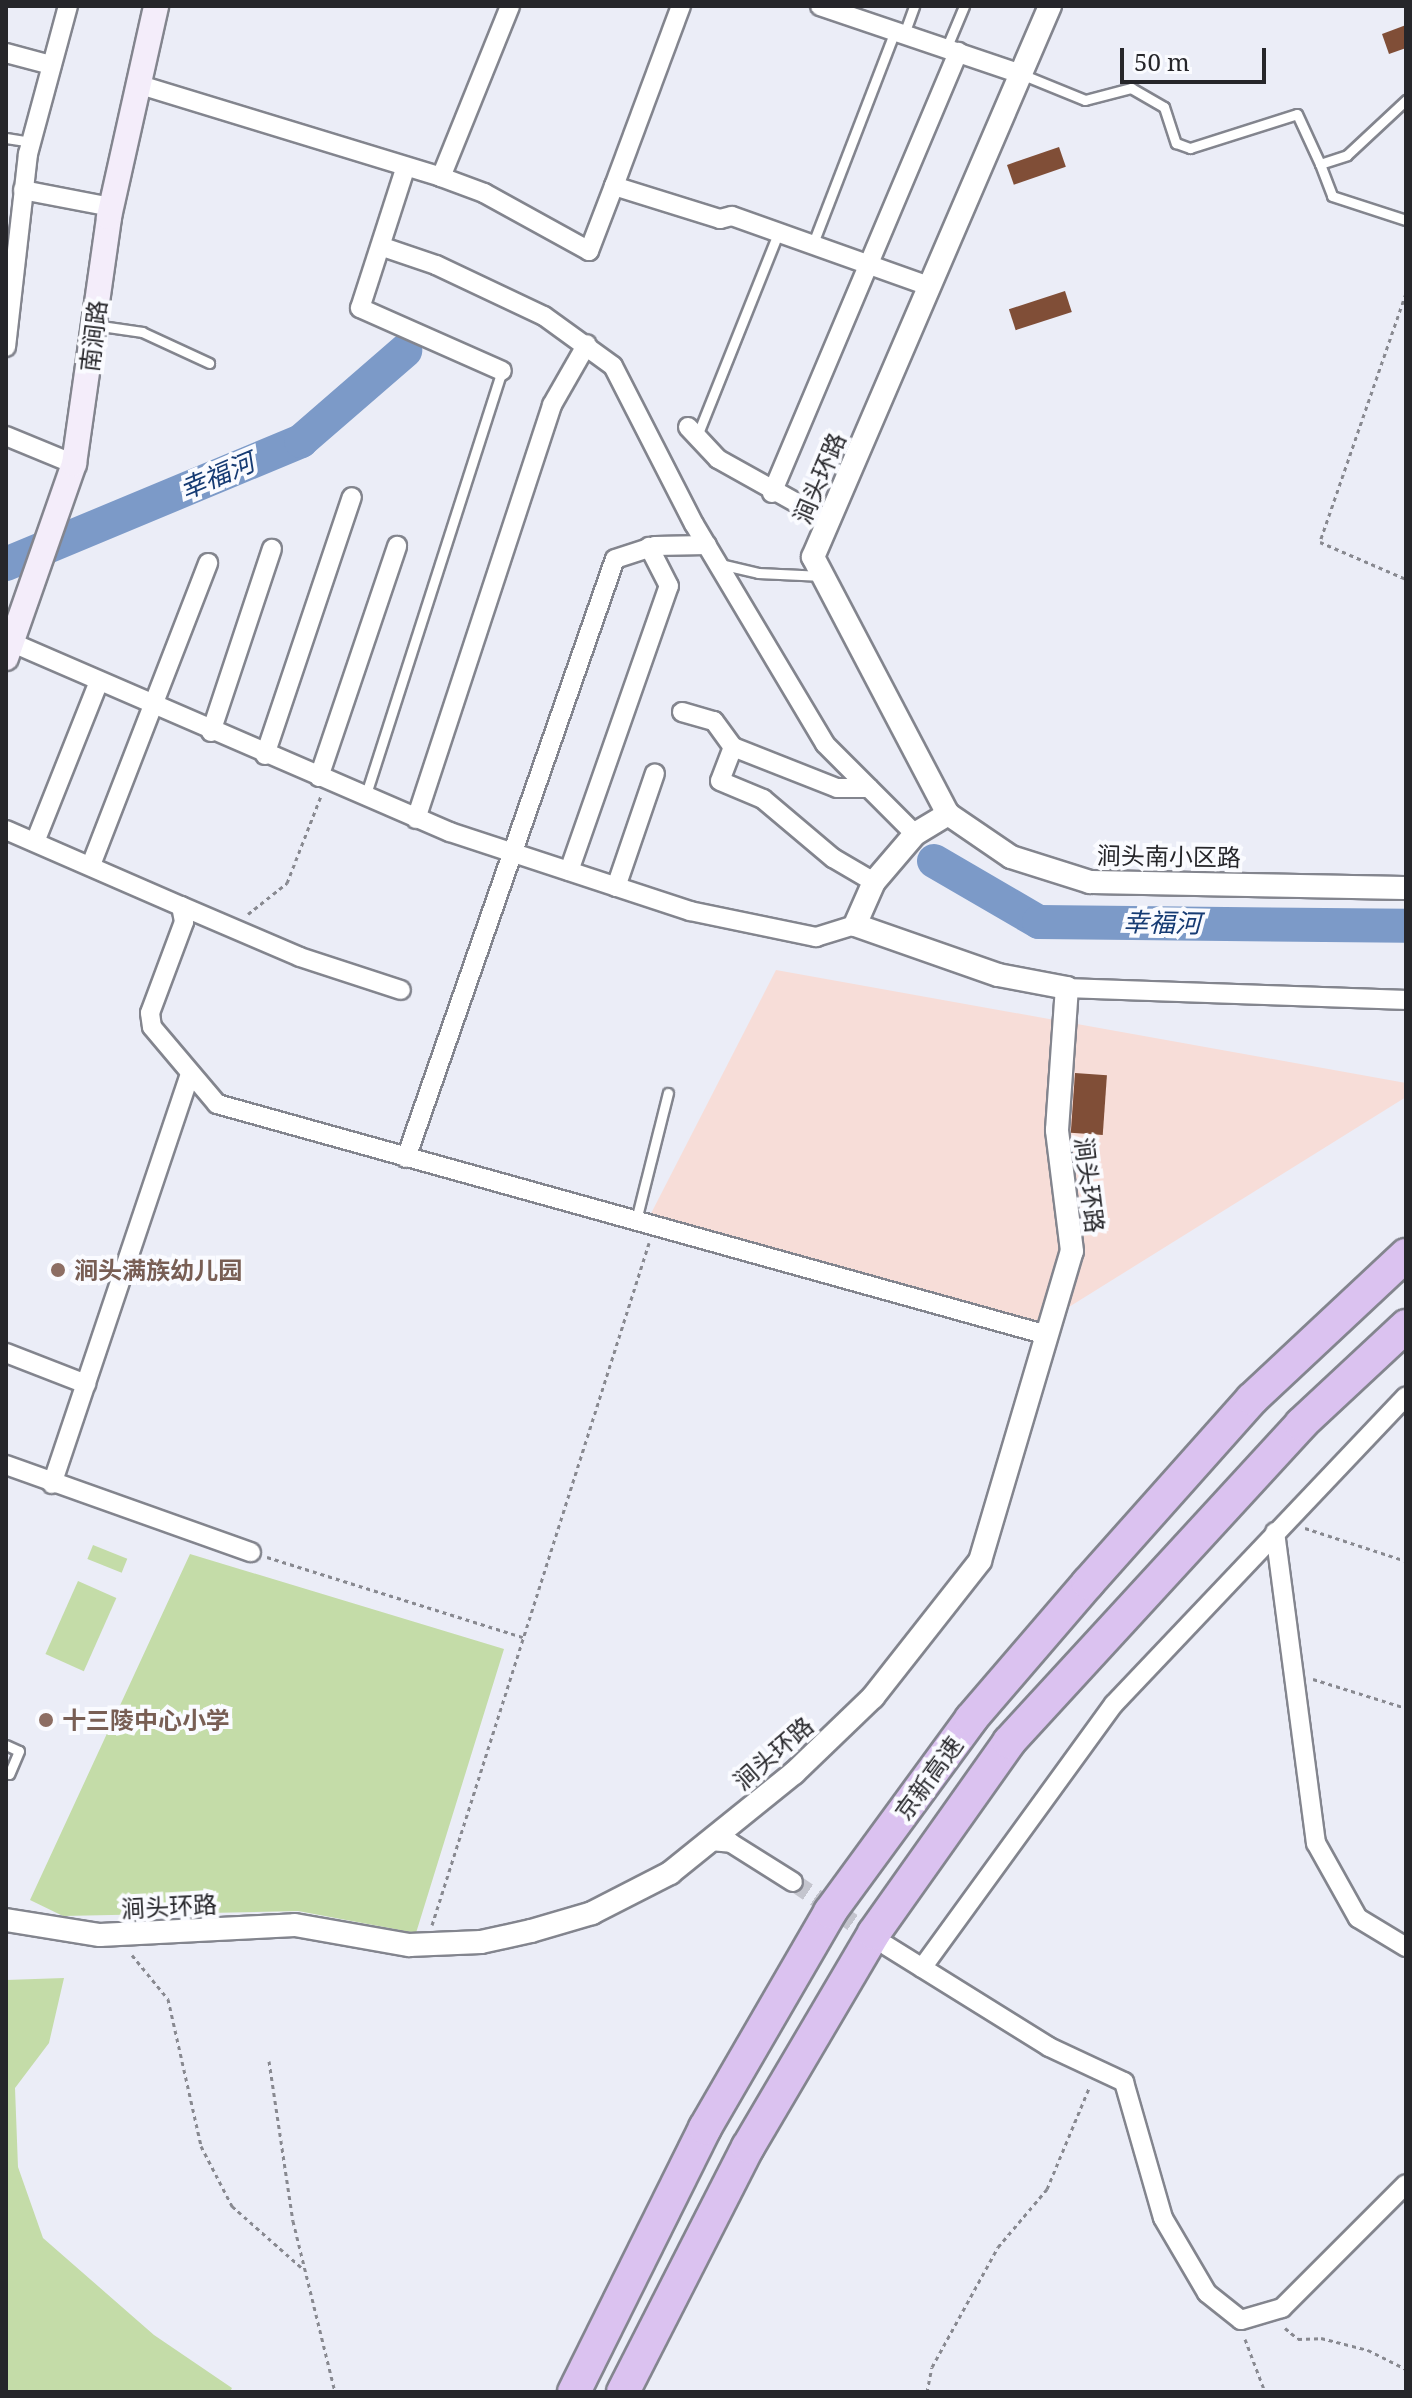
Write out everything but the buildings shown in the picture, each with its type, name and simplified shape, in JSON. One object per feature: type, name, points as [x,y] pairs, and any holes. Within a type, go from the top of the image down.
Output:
[{"type":"highway","name":"京新高速","points":[[574,2392],[705,2128],[840,1899],[971,1719],[1252,1399],[1406,1255]]},
{"type":"highway","name":"京新高速","points":[[623,2392],[748,2147],[874,1933],[1009,1742],[1301,1424],[1406,1326]]},
{"type":"main road","name":"南涧路","points":[[9,651],[27,611],[74,464],[111,207],[156,6]]},
{"type":"street","points":[[6,347],[31,142],[68,6]]},
{"type":"street","points":[[441,177],[510,6]]},
{"type":"street","points":[[137,84],[405,169],[441,177],[484,193],[589,251],[681,6]]},
{"type":"street","points":[[820,6],[854,11],[899,33],[1021,74]]},
{"type":"street","name":"涧头环路","points":[[948,814],[814,577],[813,557],[1050,6]]},
{"type":"street","points":[[772,493],[870,267],[952,50]]},
{"type":"street","points":[[6,53],[51,65]]},
{"type":"street","points":[[405,169],[383,247],[360,308],[502,371]]},
{"type":"street","points":[[614,186],[778,233],[931,287]]},
{"type":"street","points":[[23,190],[111,207]]},
{"type":"street","points":[[383,247],[531,310],[587,344],[613,366],[707,545],[825,744],[915,834]]},
{"type":"street","points":[[416,819],[552,405],[587,344]]},
{"type":"street","points":[[693,432],[718,459],[772,493],[829,521]]},
{"type":"street","points":[[6,436],[74,464]]},
{"type":"street","points":[[265,755],[352,497]]},
{"type":"street","points":[[406,1158],[615,559],[649,547],[707,545]]},
{"type":"street","points":[[323,779],[397,546]]},
{"type":"street","points":[[569,871],[669,586],[649,547]]},
{"type":"street","points":[[211,732],[272,549]]},
{"type":"street","points":[[91,865],[155,708],[208,563]]},
{"type":"street","points":[[9,651],[98,684],[416,819],[690,911],[816,937],[855,925],[998,975],[1067,988],[1406,1000]]},
{"type":"street","points":[[35,842],[98,684]]},
{"type":"street","points":[[682,712],[714,721],[733,747],[837,788],[869,788]]},
{"type":"street","points":[[733,747],[720,781],[763,799],[833,858],[874,882]]},
{"type":"street","points":[[616,887],[655,773]]},
{"type":"street","points":[[855,925],[874,882],[915,834],[948,814]]},
{"type":"street","name":"涧头南小区路","points":[[948,814],[1011,857],[1090,882],[1406,888]]},
{"type":"street","points":[[6,830],[225,925],[401,990]]},
{"type":"street","points":[[181,906],[184,922],[150,1013],[157,1037],[217,1104],[1047,1335]]},
{"type":"street","name":"涧头环路","points":[[6,1920],[100,1935],[295,1925],[426,1944],[481,1942],[592,1913],[670,1873],[794,1773],[873,1697],[980,1561],[1072,1251],[1057,1130],[1067,988]]},
{"type":"street","points":[[52,1484],[190,1074]]},
{"type":"street","points":[[6,1353],[86,1384]]},
{"type":"street","points":[[922,1968],[1114,1704],[1406,1396]]},
{"type":"street","points":[[6,1465],[52,1484],[251,1552]]},
{"type":"street","points":[[1275,1532],[1316,1843],[1358,1918],[1406,1947]]},
{"type":"street","points":[[710,1841],[731,1843],[793,1882]]},
{"type":"street","points":[[887,1946],[1049,2047],[1124,2082],[1163,2218],[1207,2293],[1241,2320],[1275,2312],[1406,2184]]},
{"type":"lane","points":[[812,246],[899,33],[914,6]]},
{"type":"lane","points":[[952,50],[964,6]]},
{"type":"lane","points":[[1021,74],[1085,100],[1131,88],[1164,107],[1176,143],[1190,148],[1297,114],[1332,196],[1406,220]]},
{"type":"lane","points":[[1320,164],[1347,155],[1406,100]]},
{"type":"lane","points":[[6,138],[31,142]]},
{"type":"lane","points":[[693,432],[778,233]]},
{"type":"lane","points":[[94,325],[142,332],[209,363]]},
{"type":"lane","points":[[365,797],[502,371]]},
{"type":"lane","points":[[718,564],[758,573],[814,577]]},
{"type":"lane","points":[[636,1220],[668,1093]]},
{"type":"lane","points":[[6,1745],[19,1751],[9,1774]]},
{"type":"path","points":[[1406,293],[1320,542],[1406,579]]},
{"type":"path","points":[[225,925],[260,908],[287,883],[323,779]]},
{"type":"path","points":[[426,1944],[655,1225]]},
{"type":"path","points":[[1289,1517],[1310,1532],[1406,1561]]},
{"type":"path","points":[[251,1552],[523,1637]]},
{"type":"path","points":[[1295,1673],[1406,1708]]},
{"type":"path","points":[[100,1935],[137,1958],[168,1999],[201,2146],[232,2206],[304,2270]]},
{"type":"path","points":[[269,2061],[304,2270],[335,2392]]},
{"type":"path","points":[[927,2392],[932,2367],[998,2247],[1047,2189],[1096,2069]]},
{"type":"path","points":[[1275,2312],[1298,2339],[1321,2338],[1368,2350],[1406,2369]]},
{"type":"path","points":[[1241,2320],[1265,2392]]},
{"type":"shaded area","points":[[776,970],[1406,1083],[1406,1097],[1032,1330],[641,1233]]},
{"type":"green space","points":[[93,1545],[127,1559],[122,1573],[87,1559]]},
{"type":"green space","points":[[190,1554],[504,1649],[416,1933],[298,1911],[63,1916],[30,1900]]},
{"type":"green space","points":[[78,1581],[116,1598],[84,1671],[45,1654]]},
{"type":"green space","points":[[64,1978],[49,2043],[15,2088],[18,2167],[43,2238],[154,2335],[232,2388],[230,2392],[6,2392],[6,1980]]},
{"type":"waterway","name":"幸福河","points":[[6,564],[301,441],[405,351]]},
{"type":"waterway","name":"幸福河","points":[[934,861],[1039,922],[1406,926]]},
{"type":"tunnel","points":[[793,1882],[877,1939]]},
{"type":"place","name":"涧头满族幼儿园","points":[[58,1270]]},
{"type":"place","name":"十三陵中心小学","points":[[46,1720]]}]
